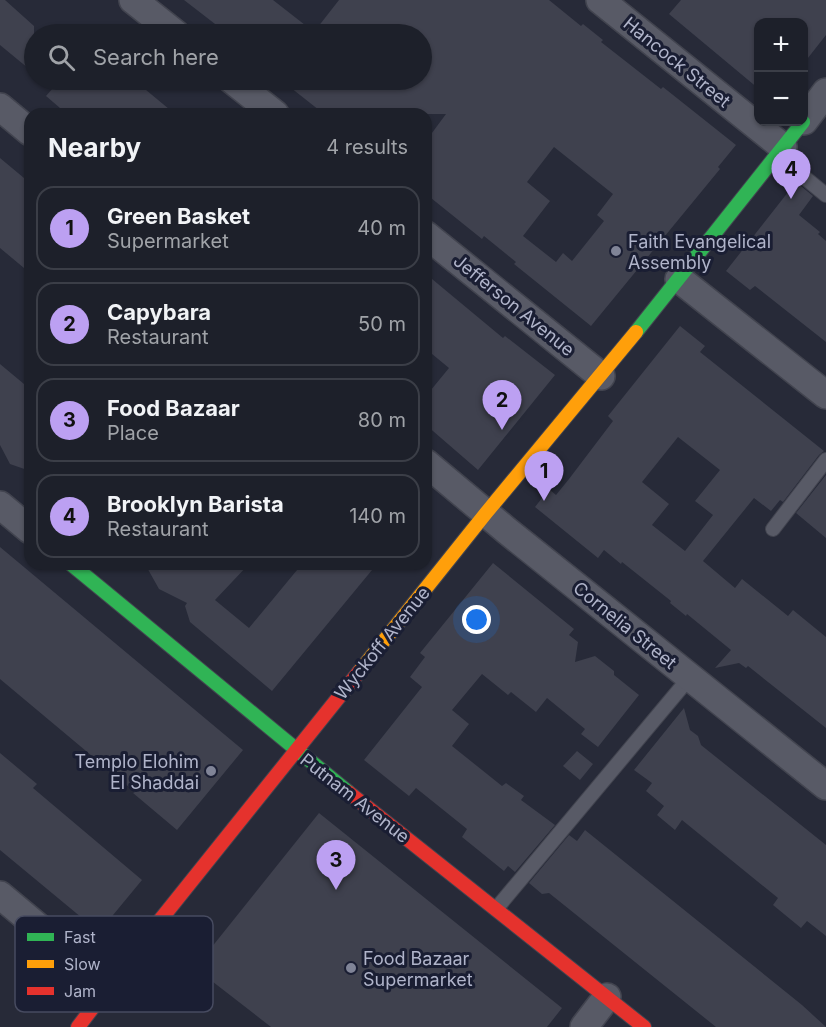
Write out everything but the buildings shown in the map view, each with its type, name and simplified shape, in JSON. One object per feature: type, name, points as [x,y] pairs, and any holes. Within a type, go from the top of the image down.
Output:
[{"type":"street","points":[[133,0],[163,24]]},
{"type":"street","name":"Hancock Street","points":[[600,0],[780,151]]},
{"type":"street","points":[[245,90],[267,108]]},
{"type":"street","name":"Wyckoff Avenue","points":[[808,115],[826,92]]},
{"type":"street","points":[[0,107],[24,127]]},
{"type":"street","name":"Wyckoff Avenue","points":[[165,916],[486,513],[679,279],[799,126]]},
{"type":"street","name":"Jefferson Avenue","points":[[432,240],[601,376]]},
{"type":"street","points":[[679,279],[826,395]]},
{"type":"street","name":"Cornelia Street","points":[[432,468],[826,786]]},
{"type":"street","points":[[0,506],[24,525]]},
{"type":"street","name":"Putnam Avenue","points":[[78,570],[296,751],[644,1027]]},
{"type":"street","points":[[0,895],[25,916]]},
{"type":"street","points":[[584,1027],[608,997]]},
{"type":"street","name":"Wyckoff Avenue","points":[[78,1027],[89,1012]]},
{"type":"lane","points":[[780,151],[826,195]]},
{"type":"lane","points":[[772,529],[826,460]]},
{"type":"lane","points":[[496,909],[690,677]]},
{"type":"traffic: fast","points":[[636,332],[800,126]]},
{"type":"traffic: fast","points":[[78,570],[348,792]]},
{"type":"traffic: slow","points":[[359,672],[486,513],[636,332]]},
{"type":"traffic: jam","points":[[163,916],[359,672]]},
{"type":"traffic: jam","points":[[348,792],[644,1027]]},
{"type":"traffic: jam","points":[[78,1027],[89,1012]]},
{"type":"place","name":"Brooklyn Barista","points":[[791,199]]},
{"type":"place","name":"Faith Evangelical Assembly","points":[[616,251]]},
{"type":"place","name":"Capybara","points":[[502,430]]},
{"type":"place","name":"Green Basket","points":[[544,501]]},
{"type":"place","name":"Templo Elohim El Shaddai","points":[[211,771]]},
{"type":"place","name":"Food Bazaar","points":[[336,890]]},
{"type":"place","name":"Food Bazaar Supermarket","points":[[351,968]]}]
